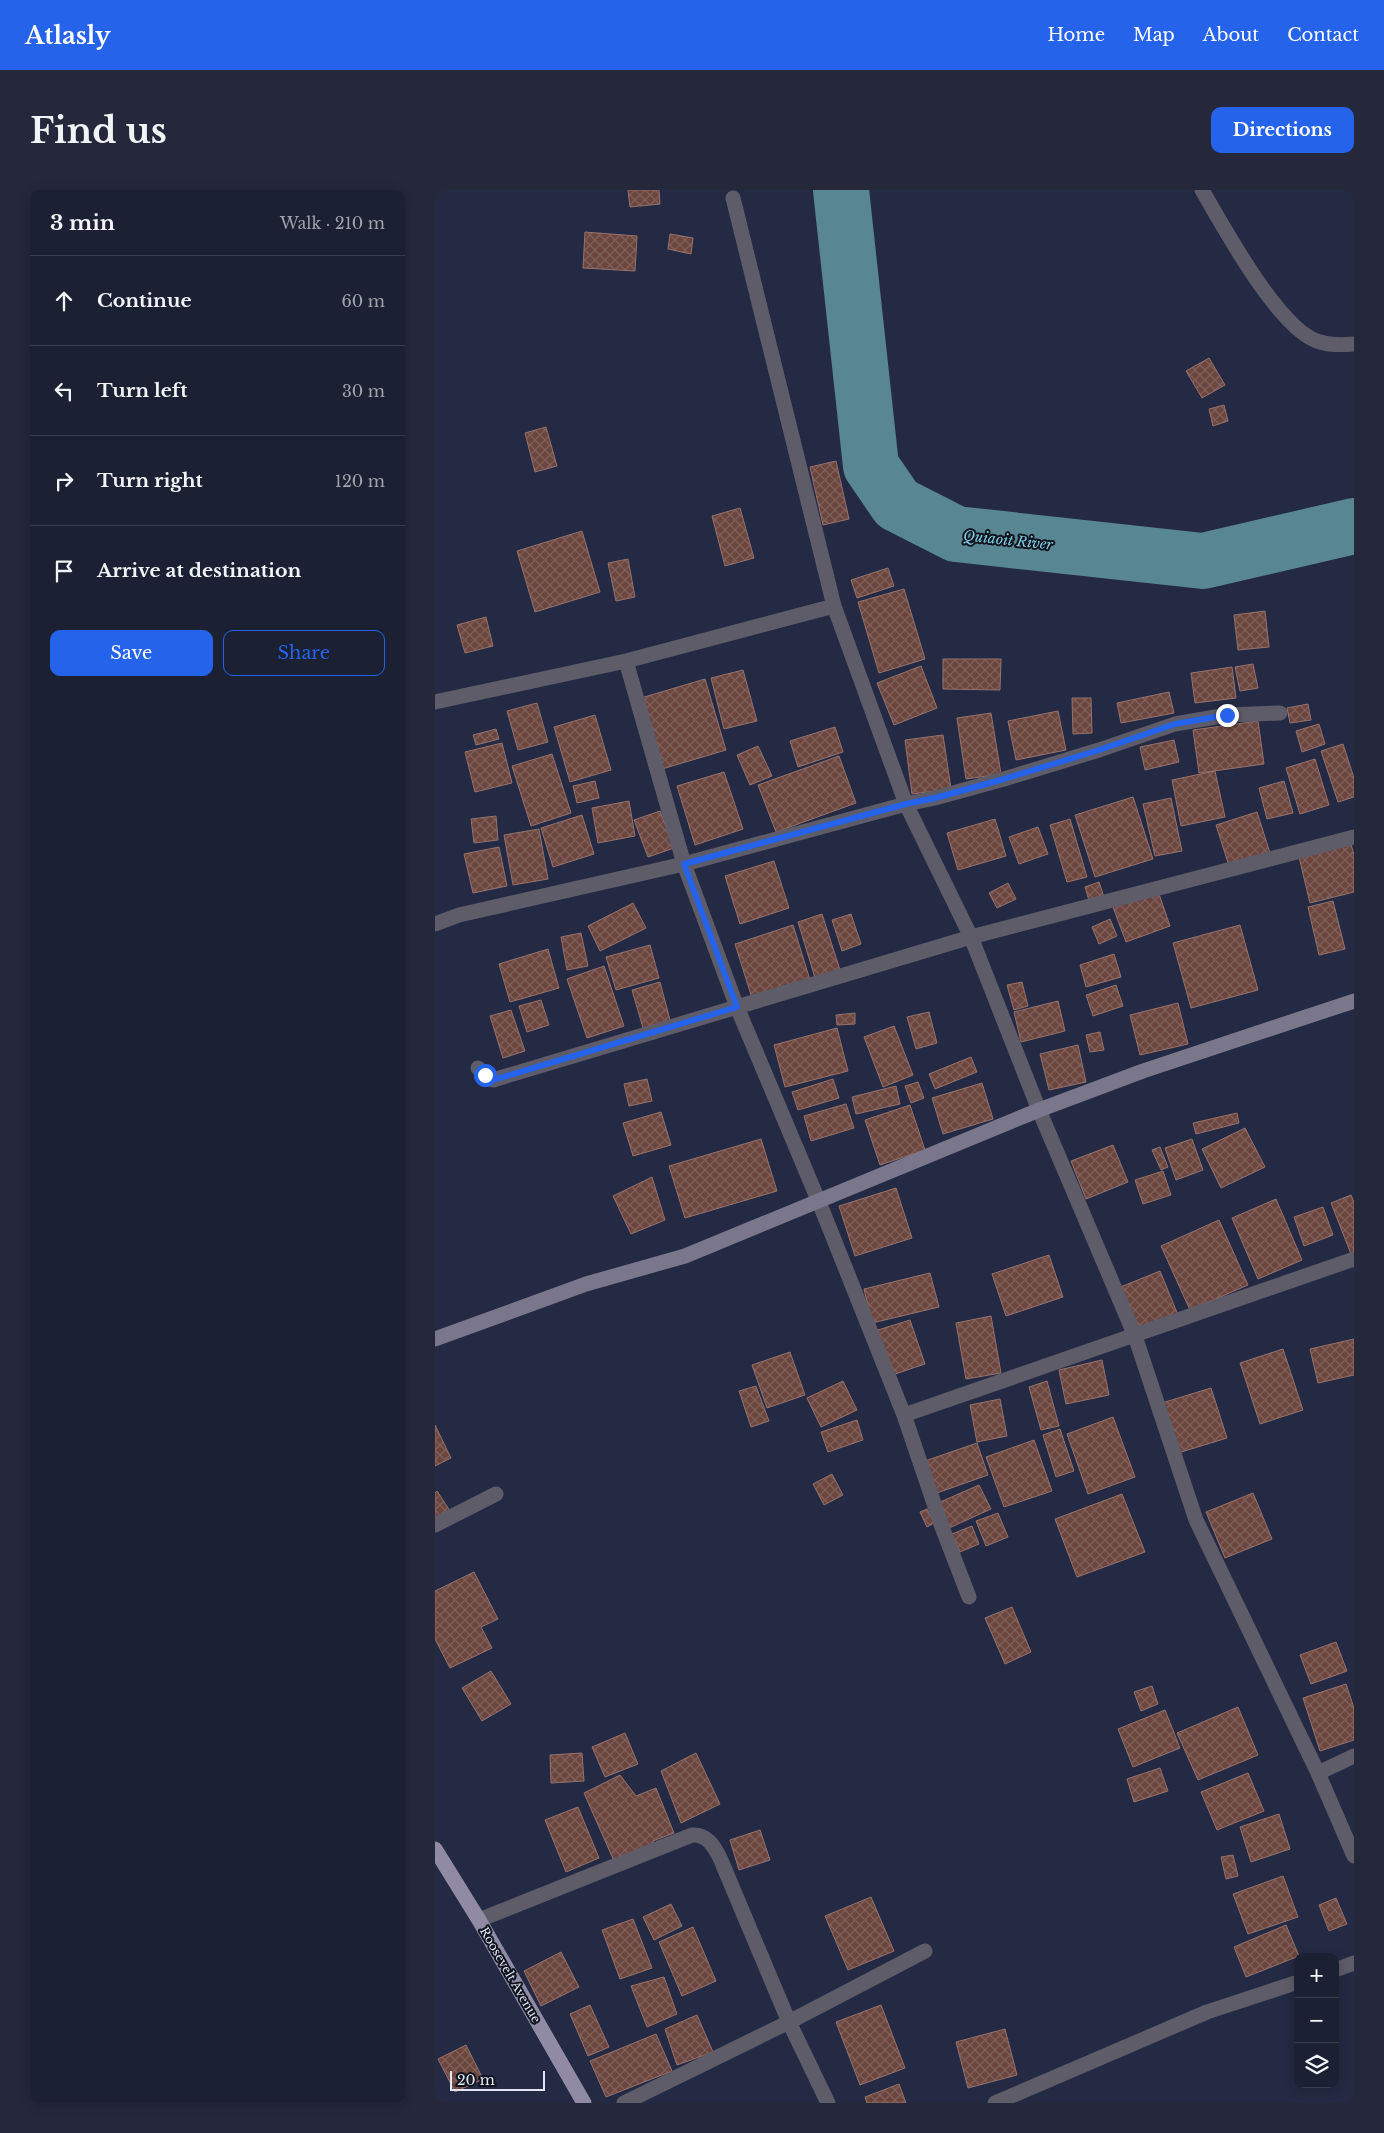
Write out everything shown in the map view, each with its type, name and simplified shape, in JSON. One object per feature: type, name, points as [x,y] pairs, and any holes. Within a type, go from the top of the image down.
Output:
[{"type":"main road","points":[[435,1339],[586,1284],[685,1256],[1039,1110],[1143,1071],[1354,1001]]},
{"type":"main road","name":"Roosevelt Avenue","points":[[435,1849],[479,1920],[583,2103]]},
{"type":"street","points":[[1202,190],[1273,304],[1296,328],[1318,342],[1354,344]]},
{"type":"street","points":[[733,198],[834,606],[906,804],[971,937],[1039,1110],[1135,1336],[1196,1520],[1318,1772],[1354,1856]]},
{"type":"street","points":[[435,702],[626,661],[834,606]]},
{"type":"street","points":[[626,661],[684,864],[737,1007],[819,1202],[904,1416],[942,1527],[969,1598]]},
{"type":"street","points":[[435,924],[459,914],[684,864],[906,804],[935,798],[1013,776],[1175,724],[1227,715],[1280,713]]},
{"type":"street","points":[[478,1068],[493,1080],[971,937],[1354,837]]},
{"type":"street","points":[[904,1416],[1354,1259]]},
{"type":"street","points":[[435,1525],[496,1494]]},
{"type":"street","points":[[1318,1772],[1354,1756]]},
{"type":"street","points":[[479,1920],[693,1835],[698,1835],[715,1847],[789,2022],[828,2103]]},
{"type":"street","points":[[624,2103],[789,2022],[925,1951]]},
{"type":"street","points":[[1339,1969],[1354,1963]]},
{"type":"street","points":[[995,2103],[1207,2012],[1294,1983]]},
{"type":"building","points":[[628,190],[659,190],[660,204],[630,207]]},
{"type":"building","points":[[585,232],[637,236],[635,271],[583,268]]},
{"type":"building","points":[[670,234],[693,238],[691,254],[668,249]]},
{"type":"building","points":[[1209,358],[1225,385],[1202,398],[1186,371]]},
{"type":"building","points":[[1224,405],[1228,421],[1213,426],[1209,409]]},
{"type":"building","points":[[546,427],[557,466],[535,472],[525,433]]},
{"type":"building","points":[[836,461],[849,519],[823,525],[810,467]]},
{"type":"building","points":[[740,508],[754,558],[725,566],[712,516]]},
{"type":"building","points":[[582,531],[600,592],[535,612],[517,551]]},
{"type":"building","points":[[628,559],[635,597],[616,601],[608,563]]},
{"type":"building","points":[[888,568],[894,586],[857,598],[851,580]]},
{"type":"building","points":[[904,589],[925,659],[879,673],[858,602]]},
{"type":"building","points":[[1265,611],[1269,647],[1238,650],[1234,615]]},
{"type":"building","points":[[486,617],[493,646],[465,653],[457,625]]},
{"type":"building","points":[[943,659],[1001,659],[1000,690],[943,689]]},
{"type":"building","points":[[1253,664],[1258,688],[1240,691],[1235,667]]},
{"type":"building","points":[[921,666],[937,708],[894,725],[877,683]]},
{"type":"building","points":[[1232,667],[1236,698],[1195,703],[1191,673]]},
{"type":"building","points":[[743,670],[757,721],[724,729],[711,678]]},
{"type":"building","points":[[705,679],[726,750],[662,769],[641,698]]},
{"type":"building","points":[[1169,692],[1174,713],[1121,723],[1117,703]]},
{"type":"building","points":[[1072,698],[1091,698],[1092,733],[1073,734]]},
{"type":"building","points":[[537,703],[548,742],[518,750],[507,711]]},
{"type":"building","points":[[1308,704],[1311,720],[1290,723],[1287,708]]},
{"type":"building","points":[[1058,711],[1066,750],[1016,760],[1008,721]]},
{"type":"building","points":[[991,713],[1001,774],[966,779],[957,718]]},
{"type":"building","points":[[595,715],[611,770],[570,782],[554,727]]},
{"type":"building","points":[[1258,721],[1264,764],[1199,773],[1193,730]]},
{"type":"building","points":[[1319,724],[1325,744],[1302,752],[1296,731]]},
{"type":"building","points":[[835,727],[843,752],[798,767],[790,741]]},
{"type":"building","points":[[496,729],[499,739],[476,745],[473,735]]},
{"type":"building","points":[[943,735],[951,789],[912,794],[905,740]]},
{"type":"building","points":[[1174,740],[1179,762],[1145,770],[1140,747]]},
{"type":"building","points":[[502,743],[512,783],[475,792],[465,752]]},
{"type":"building","points":[[1343,744],[1354,778],[1354,797],[1338,802],[1321,751]]},
{"type":"building","points":[[758,746],[772,776],[750,785],[737,755]]},
{"type":"building","points":[[552,754],[571,813],[531,826],[512,766]]},
{"type":"building","points":[[839,756],[856,803],[776,832],[758,785]]},
{"type":"building","points":[[1315,759],[1329,805],[1300,814],[1286,768]]},
{"type":"building","points":[[1215,771],[1225,817],[1181,826],[1172,780]]},
{"type":"building","points":[[724,772],[743,829],[695,845],[677,786]]},
{"type":"building","points":[[595,781],[599,798],[577,803],[573,786]]},
{"type":"building","points":[[1284,781],[1293,813],[1267,819],[1259,788]]},
{"type":"building","points":[[1133,797],[1153,859],[1095,877],[1075,815]]},
{"type":"building","points":[[1171,798],[1182,851],[1155,856],[1143,804]]},
{"type":"building","points":[[629,801],[635,836],[598,843],[592,808]]},
{"type":"building","points":[[660,811],[674,848],[648,857],[634,820]]},
{"type":"building","points":[[1257,812],[1270,853],[1229,866],[1216,825]]},
{"type":"building","points":[[582,815],[594,854],[553,867],[541,828]]},
{"type":"building","points":[[496,816],[498,840],[474,843],[471,819]]},
{"type":"building","points":[[995,819],[1006,856],[958,870],[947,833]]},
{"type":"building","points":[[1070,819],[1087,877],[1067,882],[1050,825]]},
{"type":"building","points":[[1038,827],[1048,854],[1019,864],[1009,837]]},
{"type":"building","points":[[539,829],[548,879],[513,885],[504,835]]},
{"type":"building","points":[[1351,844],[1354,855],[1354,892],[1310,903],[1299,857]]},
{"type":"building","points":[[499,847],[507,886],[473,893],[464,854]]},
{"type":"building","points":[[774,861],[789,908],[740,924],[725,876]]},
{"type":"building","points":[[1099,882],[1105,900],[1090,904],[1085,887]]},
{"type":"building","points":[[1008,883],[1016,899],[997,908],[989,893]]},
{"type":"building","points":[[1158,891],[1170,926],[1126,942],[1113,907]]},
{"type":"building","points":[[1333,901],[1345,949],[1319,955],[1308,907]]},
{"type":"building","points":[[633,903],[646,928],[600,951],[588,926]]},
{"type":"building","points":[[822,914],[841,973],[816,981],[798,922]]},
{"type":"building","points":[[851,914],[861,944],[842,951],[832,920]]},
{"type":"building","points":[[1110,919],[1117,936],[1099,944],[1092,927]]},
{"type":"building","points":[[793,925],[810,980],[752,998],[735,944]]},
{"type":"building","points":[[1240,925],[1258,990],[1191,1008],[1173,943]]},
{"type":"building","points":[[581,933],[588,966],[567,970],[561,937]]},
{"type":"building","points":[[650,945],[659,978],[616,990],[606,957]]},
{"type":"building","points":[[548,949],[559,988],[510,1002],[499,964]]},
{"type":"building","points":[[1114,954],[1121,977],[1086,987],[1080,965]]},
{"type":"building","points":[[604,966],[624,1026],[587,1038],[567,979]]},
{"type":"building","points":[[660,982],[670,1020],[643,1028],[632,990]]},
{"type":"building","points":[[1022,982],[1028,1006],[1014,1010],[1007,985]]},
{"type":"building","points":[[1116,985],[1123,1006],[1093,1016],[1086,995]]},
{"type":"building","points":[[541,1000],[549,1025],[527,1032],[519,1006]]},
{"type":"building","points":[[1058,1001],[1065,1031],[1021,1042],[1014,1012]]},
{"type":"building","points":[[1178,1003],[1188,1044],[1140,1055],[1130,1015]]},
{"type":"building","points":[[511,1010],[525,1051],[503,1058],[490,1016]]},
{"type":"building","points":[[929,1012],[937,1043],[916,1049],[907,1017]]},
{"type":"building","points":[[855,1013],[855,1024],[837,1025],[836,1015]]},
{"type":"building","points":[[894,1026],[913,1075],[883,1087],[864,1037]]},
{"type":"building","points":[[837,1028],[848,1071],[785,1087],[774,1045]]},
{"type":"building","points":[[1100,1032],[1104,1050],[1090,1052],[1086,1035]]},
{"type":"building","points":[[1078,1045],[1086,1082],[1049,1090],[1040,1054]]},
{"type":"building","points":[[971,1057],[977,1072],[935,1089],[929,1074]]},
{"type":"building","points":[[647,1079],[652,1101],[629,1106],[624,1084]]},
{"type":"building","points":[[833,1079],[839,1098],[798,1110],[792,1092]]},
{"type":"building","points":[[918,1082],[924,1098],[911,1103],[905,1086]]},
{"type":"building","points":[[982,1083],[993,1119],[943,1134],[932,1098]]},
{"type":"building","points":[[896,1086],[900,1104],[856,1114],[852,1097]]},
{"type":"building","points":[[846,1104],[854,1128],[811,1141],[804,1116]]},
{"type":"building","points":[[910,1105],[925,1150],[880,1165],[865,1120]]},
{"type":"building","points":[[661,1112],[671,1145],[633,1156],[623,1123]]},
{"type":"building","points":[[1237,1113],[1239,1123],[1196,1134],[1193,1123]]},
{"type":"building","points":[[1245,1128],[1265,1167],[1221,1188],[1202,1149]]},
{"type":"building","points":[[761,1139],[777,1191],[685,1218],[669,1166]]},
{"type":"building","points":[[1192,1139],[1203,1170],[1176,1180],[1165,1148]]},
{"type":"building","points":[[1113,1145],[1128,1182],[1086,1199],[1071,1161]]},
{"type":"building","points":[[1160,1147],[1168,1167],[1161,1170],[1152,1150]]},
{"type":"building","points":[[1163,1171],[1171,1195],[1143,1204],[1135,1180]]},
{"type":"building","points":[[652,1177],[665,1220],[631,1234],[613,1196]]},
{"type":"building","points":[[896,1188],[912,1238],[855,1256],[839,1206]]},
{"type":"building","points":[[1351,1195],[1354,1202],[1354,1252],[1351,1254],[1331,1203]]},
{"type":"building","points":[[1276,1199],[1302,1260],[1258,1279],[1232,1218]]},
{"type":"building","points":[[1323,1207],[1333,1235],[1304,1246],[1294,1217]]},
{"type":"building","points":[[1219,1220],[1248,1285],[1190,1310],[1161,1246]]},
{"type":"building","points":[[1049,1255],[1063,1297],[1006,1316],[992,1274]]},
{"type":"building","points":[[1160,1271],[1178,1315],[1137,1333],[1118,1288]]},
{"type":"building","points":[[930,1273],[939,1307],[872,1323],[864,1289]]},
{"type":"building","points":[[991,1316],[1001,1373],[966,1379],[956,1323]]},
{"type":"building","points":[[910,1320],[925,1364],[892,1375],[878,1330]]},
{"type":"building","points":[[1354,1339],[1354,1375],[1318,1383],[1310,1349]]},
{"type":"building","points":[[1283,1349],[1303,1410],[1260,1424],[1240,1363]]},
{"type":"building","points":[[790,1352],[805,1395],[767,1408],[752,1365]]},
{"type":"building","points":[[1102,1360],[1109,1395],[1066,1404],[1059,1370]]},
{"type":"building","points":[[843,1381],[857,1410],[821,1427],[807,1398]]},
{"type":"building","points":[[1047,1381],[1059,1426],[1041,1430],[1029,1387]]},
{"type":"building","points":[[756,1386],[769,1421],[751,1427],[739,1391]]},
{"type":"building","points":[[1211,1388],[1227,1438],[1178,1453],[1162,1403]]},
{"type":"building","points":[[1000,1399],[1007,1436],[977,1442],[970,1405]]},
{"type":"building","points":[[1113,1417],[1135,1477],[1088,1494],[1067,1434]]},
{"type":"building","points":[[857,1420],[863,1440],[828,1452],[821,1432]]},
{"type":"building","points":[[435,1425],[451,1458],[435,1466]]},
{"type":"building","points":[[1060,1429],[1074,1471],[1056,1477],[1043,1435]]},
{"type":"building","points":[[1034,1440],[1052,1491],[1004,1507],[986,1457]]},
{"type":"building","points":[[977,1443],[988,1475],[934,1494],[922,1462]]},
{"type":"building","points":[[832,1474],[843,1495],[824,1505],[813,1484]]},
{"type":"building","points":[[979,1485],[991,1509],[949,1528],[938,1503]]},
{"type":"building","points":[[437,1491],[450,1511],[435,1520],[435,1493]]},
{"type":"building","points":[[1253,1493],[1272,1539],[1225,1558],[1206,1512]]},
{"type":"building","points":[[1122,1494],[1145,1552],[1077,1577],[1055,1519]]},
{"type":"building","points":[[927,1509],[934,1523],[927,1527],[920,1512]]},
{"type":"building","points":[[998,1513],[1008,1537],[986,1546],[976,1521]]},
{"type":"building","points":[[972,1526],[979,1544],[960,1552],[952,1534]]},
{"type":"building","points":[[474,1572],[498,1619],[481,1627],[492,1648],[450,1668],[435,1639],[435,1591]]},
{"type":"building","points":[[1012,1607],[1031,1652],[1005,1664],[985,1618]]},
{"type":"building","points":[[1336,1642],[1347,1671],[1311,1684],[1300,1655]]},
{"type":"building","points":[[491,1671],[511,1704],[482,1721],[462,1688]]},
{"type":"building","points":[[1346,1684],[1354,1708],[1354,1740],[1320,1751],[1303,1698]]},
{"type":"building","points":[[1152,1686],[1158,1704],[1141,1711],[1134,1692]]},
{"type":"building","points":[[1238,1707],[1258,1755],[1198,1780],[1177,1733]]},
{"type":"building","points":[[1165,1710],[1180,1748],[1133,1767],[1118,1729]]},
{"type":"building","points":[[625,1733],[638,1764],[605,1777],[592,1747]]},
{"type":"building","points":[[582,1753],[584,1781],[551,1783],[550,1755]]},
{"type":"building","points":[[696,1753],[720,1804],[681,1823],[661,1771]]},
{"type":"building","points":[[1160,1768],[1168,1791],[1134,1802],[1127,1779]]},
{"type":"building","points":[[1248,1773],[1264,1811],[1217,1830],[1201,1792]]},
{"type":"building","points":[[620,1775],[636,1796],[656,1788],[674,1833],[653,1841],[655,1846],[614,1861],[584,1793]]},
{"type":"building","points":[[578,1807],[599,1858],[566,1872],[545,1820]]},
{"type":"building","points":[[1279,1814],[1290,1849],[1251,1862],[1240,1827]]},
{"type":"building","points":[[760,1830],[770,1860],[739,1870],[730,1840]]},
{"type":"building","points":[[1233,1855],[1238,1876],[1226,1879],[1221,1857]]},
{"type":"building","points":[[1283,1876],[1298,1917],[1248,1934],[1233,1894]]},
{"type":"building","points":[[871,1897],[894,1951],[848,1970],[825,1916]]},
{"type":"building","points":[[1336,1898],[1347,1924],[1329,1931],[1319,1905]]},
{"type":"building","points":[[671,1904],[682,1926],[654,1940],[643,1917]]},
{"type":"building","points":[[633,1919],[652,1968],[620,1979],[602,1930]]},
{"type":"building","points":[[1286,1925],[1298,1953],[1294,1953],[1294,1958],[1246,1977],[1234,1947]]},
{"type":"building","points":[[693,1927],[716,1981],[682,1996],[659,1942]]},
{"type":"building","points":[[561,1952],[579,1987],[541,2006],[524,1971]]},
{"type":"building","points":[[664,1977],[677,2014],[647,2027],[631,1986]]},
{"type":"building","points":[[590,2005],[609,2047],[588,2056],[570,2014]]},
{"type":"building","points":[[881,2005],[905,2068],[860,2085],[836,2022]]},
{"type":"building","points":[[697,2015],[713,2052],[677,2065],[665,2029]]},
{"type":"building","points":[[1005,2029],[1017,2075],[968,2088],[956,2042]]},
{"type":"building","points":[[656,2034],[672,2071],[606,2097],[590,2061]]},
{"type":"building","points":[[466,2045],[483,2079],[455,2092],[438,2059]]},
{"type":"building","points":[[899,2084],[906,2103],[867,2103],[865,2097]]},
{"type":"waterway","name":"Quiaoit River","points":[[841,190],[871,466],[897,504],[956,534],[1203,561],[1354,526]]},
{"type":"route","points":[[485,1075],[493,1080],[737,1007],[684,864],[1004,779],[1175,724],[1227,715]]}]
